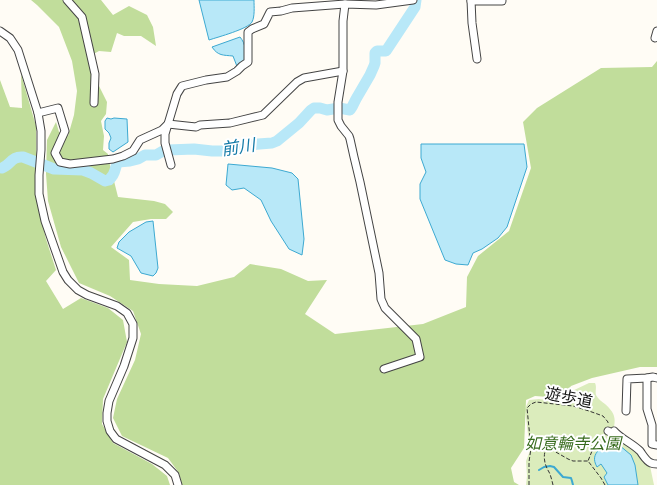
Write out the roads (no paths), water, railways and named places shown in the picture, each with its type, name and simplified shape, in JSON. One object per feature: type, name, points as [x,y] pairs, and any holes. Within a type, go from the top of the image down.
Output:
[{"type":"street","points":[[67,0],[82,17],[96,74],[94,103]]},
{"type":"street","points":[[172,165],[165,143],[165,134],[177,94],[182,86],[227,77],[248,62],[248,32],[264,24],[270,12],[292,8],[344,4],[376,5],[413,0]]},
{"type":"street","points":[[477,60],[472,23],[471,0],[503,3]]},
{"type":"street","points":[[344,4],[343,71],[338,102],[338,120],[350,136],[379,273],[381,299],[385,308],[416,340],[420,357],[384,369]]},
{"type":"street","points":[[0,31],[10,38],[18,50],[38,113],[41,131],[39,194],[45,221],[63,272],[68,280],[78,290],[87,296],[117,306],[126,313],[133,324],[133,338],[124,366],[109,401],[106,413],[110,430],[116,439],[164,465],[175,475],[178,485]]},
{"type":"street","points":[[168,124],[196,127],[200,125],[230,123],[263,115],[297,82],[304,78],[343,71]]},
{"type":"street","points":[[38,113],[58,108],[65,131],[55,153],[60,162],[70,164],[113,159],[123,156],[133,151],[140,140],[162,130],[168,124]]},
{"type":"street","points":[[647,378],[646,409],[652,425],[652,444],[657,444]]},
{"type":"street","points":[[626,411],[627,379],[657,378]]},
{"type":"street","points":[[608,431],[612,433],[614,431],[632,444],[647,461],[652,464],[657,464]]},
{"type":"water","points":[[199,0],[254,0],[253,20],[245,27],[209,40]]},
{"type":"water","points":[[240,37],[245,46],[247,62],[238,69],[233,56],[219,54],[212,47]]},
{"type":"water","points":[[107,118],[127,119],[128,142],[113,152],[109,149],[111,138],[105,129],[105,121]]},
{"type":"water","points":[[421,144],[524,144],[527,167],[507,227],[498,238],[482,249],[473,253],[468,265],[456,264],[445,260],[420,199],[420,184],[426,172],[421,158]]},
{"type":"water","points":[[228,164],[272,168],[292,173],[298,179],[304,239],[302,255],[289,249],[271,221],[261,200],[244,188],[232,190],[226,185]]},
{"type":"water","points":[[153,221],[158,268],[153,276],[141,273],[131,256],[117,248],[119,242],[129,232],[146,222]]},
{"type":"water","points":[[609,435],[631,455],[635,465],[638,485],[608,485],[604,477],[607,473],[601,464],[597,467],[595,462],[596,454],[605,444]]},
{"type":"waterway","name":"前川","points":[[2,168],[13,159],[23,157],[54,169],[83,170],[105,181],[109,180],[113,176],[118,162],[138,159],[145,155],[156,155],[168,150],[194,149],[224,151],[246,145],[272,143],[277,141],[299,123],[314,108],[327,110],[339,108],[350,110],[374,66],[375,53],[377,51],[386,51],[415,7],[416,0]]},
{"type":"waterway","points":[[539,470],[544,467],[554,467],[563,477],[571,478],[573,485]]},
{"type":"park label","name":"如意輪寺公園","points":[[573,443]]}]
